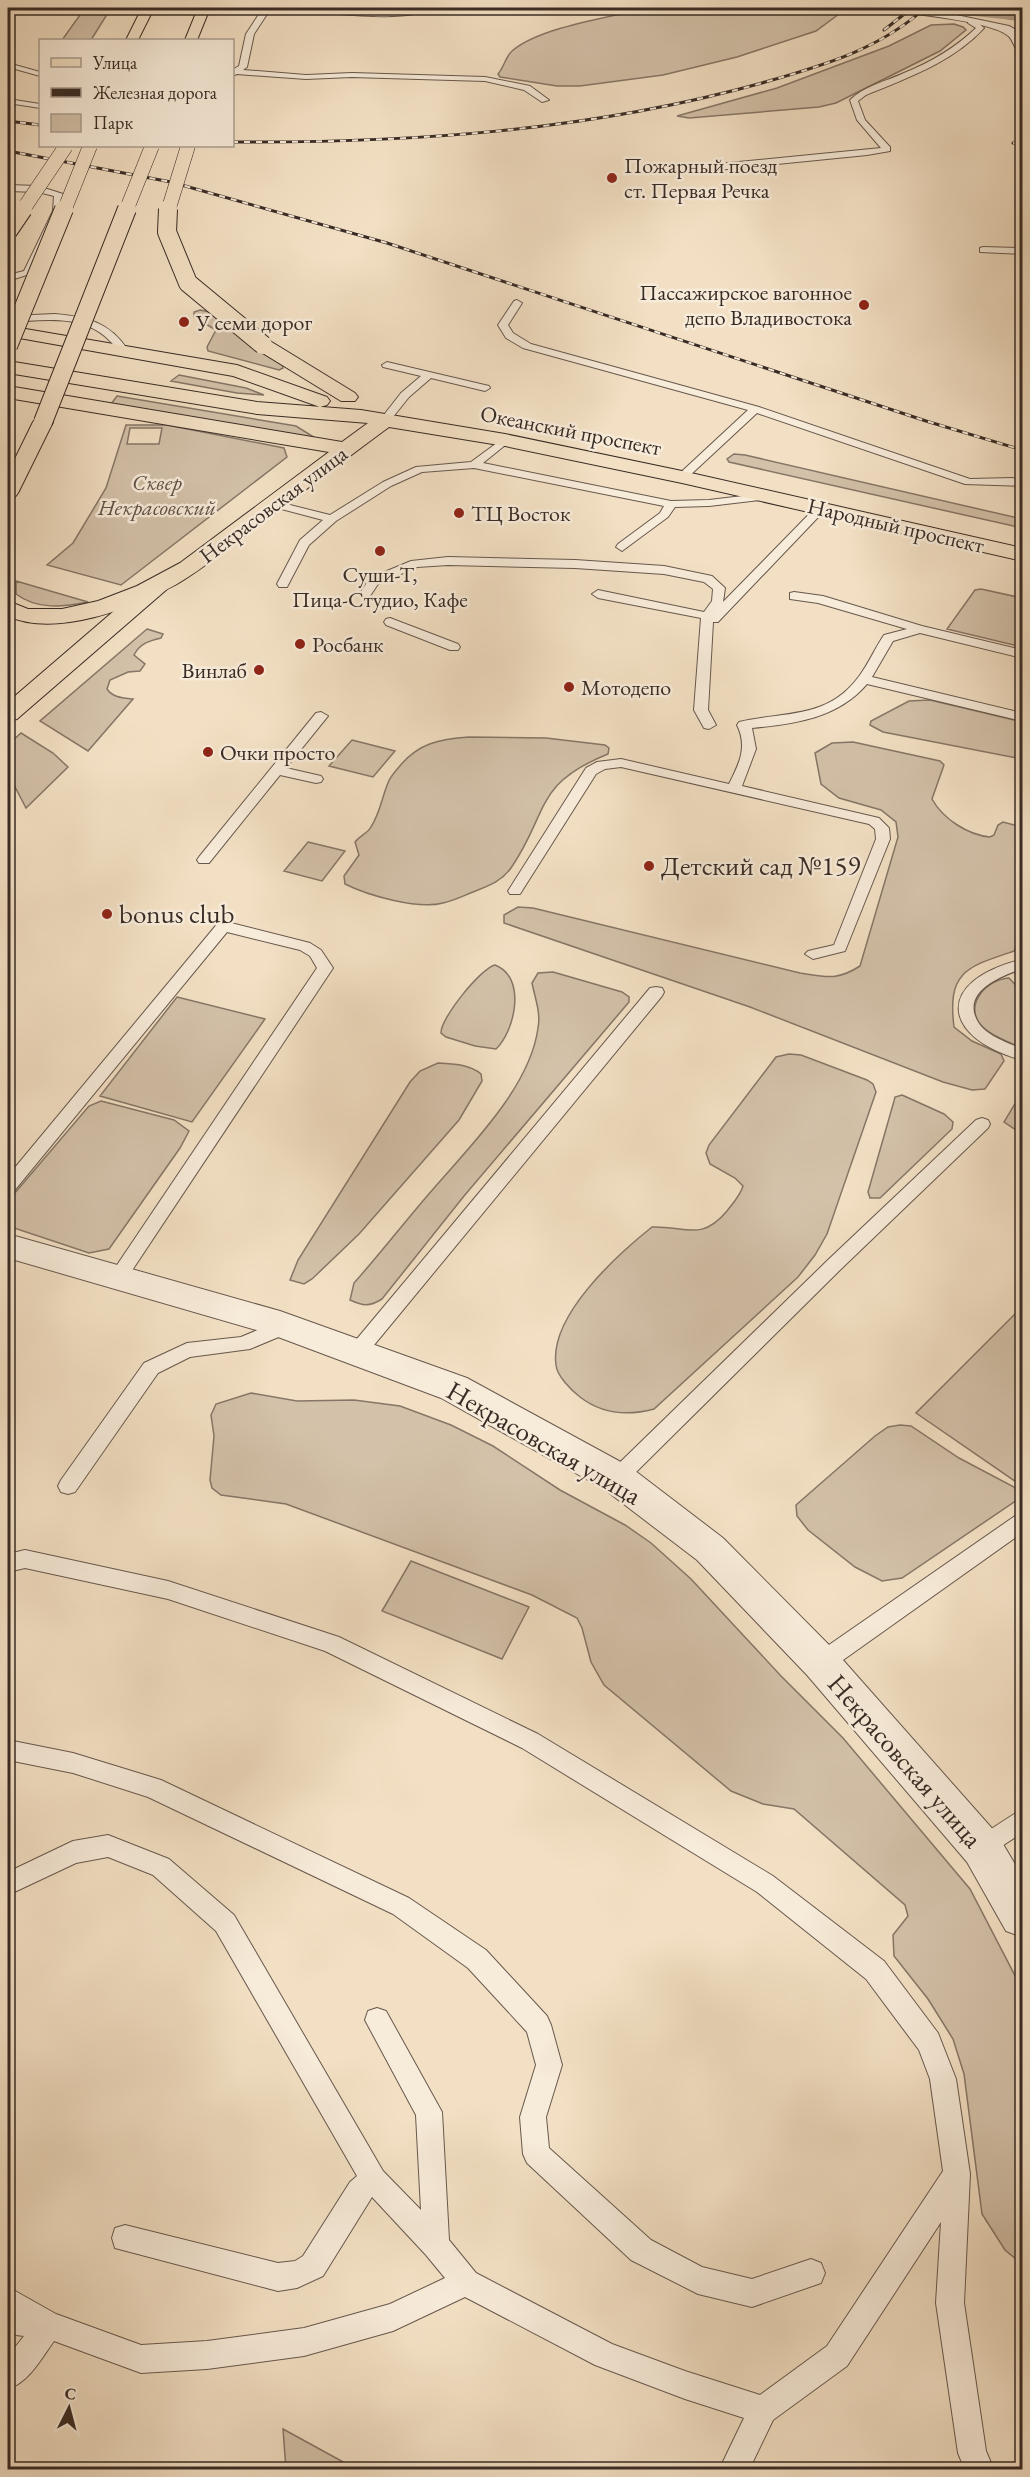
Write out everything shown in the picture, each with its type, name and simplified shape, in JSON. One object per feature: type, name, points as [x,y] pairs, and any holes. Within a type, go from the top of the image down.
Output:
[{"type":"main road","points":[[132,39],[148,8]]},
{"type":"main road","points":[[194,39],[204,8]]},
{"type":"main road","points":[[8,231],[65,147]]},
{"type":"main road","points":[[8,346],[90,147]]},
{"type":"main road","points":[[8,493],[43,422],[152,147]]},
{"type":"main road","points":[[188,147],[168,204],[167,232],[188,283],[263,345],[385,420]]},
{"type":"main road","name":"Океанский проспект","points":[[8,331],[237,371],[361,416]]},
{"type":"main road","points":[[133,386],[164,382],[177,374],[177,367],[164,358]]},
{"type":"main road","name":"Океанский проспект","points":[[8,367],[257,408],[361,416],[505,440],[769,496]]},
{"type":"main road","points":[[8,392],[345,449]]},
{"type":"main road","name":"Некрасовская улица","points":[[158,585],[177,574],[274,504],[385,420]]},
{"type":"main road","name":"Народный проспект","points":[[769,496],[1023,555]]},
{"type":"main road","points":[[8,608],[30,616],[73,616],[115,603],[158,585]]},
{"type":"main road","points":[[8,714],[158,585]]},
{"type":"street","points":[[310,8],[392,13],[422,8]]},
{"type":"street","points":[[896,8],[928,11],[1012,32],[1023,48]]},
{"type":"street","name":"Некрасовская улица","points":[[8,1246],[280,1324],[358,1351],[454,1388],[616,1478],[710,1549],[821,1663],[982,1848],[1023,1917]]},
{"type":"lane","points":[[8,16],[18,8]]},
{"type":"lane","points":[[235,73],[243,67],[250,34],[267,8]]},
{"type":"lane","points":[[718,167],[887,149],[866,126],[854,108],[854,100],[863,93],[919,68],[968,41],[980,28],[971,21]]},
{"type":"lane","points":[[8,64],[39,74]]},
{"type":"lane","points":[[235,73],[306,77],[352,75],[485,79],[527,88],[545,100]]},
{"type":"lane","points":[[8,101],[39,106]]},
{"type":"lane","points":[[8,188],[38,189],[58,194],[57,210],[28,273],[8,278]]},
{"type":"lane","points":[[983,250],[1023,251]]},
{"type":"lane","points":[[517,303],[503,325],[504,331],[527,346],[755,409],[969,482],[1023,483]]},
{"type":"lane","points":[[8,319],[33,317],[81,321],[110,333],[117,338],[123,350]]},
{"type":"lane","points":[[387,365],[485,388]]},
{"type":"lane","points":[[385,420],[405,395],[429,375]]},
{"type":"lane","points":[[682,477],[755,409]]},
{"type":"lane","points":[[474,465],[505,440]]},
{"type":"lane","points":[[283,584],[304,543],[332,519],[387,484],[420,469],[474,465],[671,504],[709,503],[769,496]]},
{"type":"lane","points":[[274,504],[332,519]]},
{"type":"lane","points":[[622,546],[664,515],[671,504]]},
{"type":"lane","points":[[706,622],[821,508]]},
{"type":"lane","points":[[366,593],[374,581],[415,564],[448,561],[574,564],[664,570],[708,579],[719,588],[718,601],[706,622],[700,710],[709,725]]},
{"type":"lane","points":[[598,594],[706,622]]},
{"type":"lane","points":[[794,596],[819,599],[920,629],[1023,654]]},
{"type":"lane","points":[[390,622],[454,647]]},
{"type":"lane","points":[[734,788],[751,751],[750,734],[744,724],[785,721],[816,714],[840,703],[864,679],[888,638],[920,629]]},
{"type":"lane","points":[[864,679],[1023,717]]},
{"type":"lane","points":[[204,860],[321,716]]},
{"type":"lane","points":[[514,891],[591,771],[602,765],[621,764],[874,821],[882,828],[882,839],[840,948],[813,954]]},
{"type":"lane","points":[[276,770],[316,779]]},
{"type":"lane","points":[[8,1187],[224,926],[305,946],[316,953],[325,968],[119,1276]]},
{"type":"lane","points":[[1022,968],[993,973],[976,984],[967,1006],[971,1024],[979,1032],[1023,1055]]},
{"type":"lane","points":[[358,1351],[656,992]]},
{"type":"lane","points":[[616,1478],[834,1264],[982,1124]]},
{"type":"lane","points":[[68,1486],[151,1368],[187,1350],[243,1344],[274,1331],[280,1324]]},
{"type":"lane","points":[[821,1663],[1023,1522]]},
{"type":"lane","points":[[8,1563],[26,1559],[168,1590],[331,1644],[530,1741],[765,1884],[875,1970],[929,2042],[943,2079],[957,2174],[950,2303],[976,2461]]},
{"type":"lane","points":[[8,1750],[74,1763],[153,1788],[401,1905],[477,1959],[538,2025],[549,2065],[533,2117],[536,2154],[640,2250],[698,2280],[752,2293],[811,2273]]},
{"type":"lane","points":[[982,1848],[1023,1820]]},
{"type":"lane","points":[[8,1884],[73,1852],[108,1846],[161,1867],[225,1923],[374,2180],[436,2245],[466,2283],[605,2355],[685,2385],[763,2410]]},
{"type":"lane","points":[[377,2020],[429,2112],[436,2245]]},
{"type":"lane","points":[[734,2469],[763,2410],[837,2356],[957,2174]]},
{"type":"lane","points":[[125,2238],[278,2277],[297,2274],[313,2266],[359,2191],[374,2180]]},
{"type":"lane","points":[[8,2301],[48,2325],[141,2359],[207,2355],[304,2342],[393,2317],[466,2283]]},
{"type":"lane","points":[[8,2320],[48,2325]]},
{"type":"lane","points":[[8,2375],[23,2361],[48,2325]]},
{"type":"green space","points":[[85,8],[111,8],[92,39],[63,39]]},
{"type":"green space","points":[[648,8],[833,8],[839,14],[816,31],[737,57],[663,75],[580,86],[557,86],[500,77],[498,74],[512,51],[540,35]]},
{"type":"green space","points":[[963,8],[1022,8],[1022,21],[973,13]]},
{"type":"green space","points":[[954,24],[966,30],[940,51],[836,103],[819,107],[689,118],[677,116],[777,88],[889,46],[931,25]]},
{"type":"green space","points":[[200,310],[210,312],[283,368],[279,370],[208,351],[207,347],[216,330],[194,317],[194,312]]},
{"type":"green space","points":[[179,375],[246,388],[264,395],[237,393],[171,381]]},
{"type":"green space","points":[[117,396],[296,426],[320,441],[111,404]]},
{"type":"green space","name":"Сквер Некрасовский","points":[[126,425],[167,425],[284,448],[287,457],[121,585],[47,565],[73,543],[106,488]],"holes":[[[130,428],[162,428],[159,444],[127,444]]]},
{"type":"green space","points":[[734,454],[1022,519],[1022,528],[729,462],[727,459]]},
{"type":"green space","points":[[16,581],[88,602],[60,606],[33,603],[16,594]]},
{"type":"green space","points":[[981,589],[1022,598],[1022,647],[947,629],[975,590]]},
{"type":"green space","points":[[147,629],[163,634],[161,638],[145,643],[136,651],[134,655],[145,664],[140,671],[128,672],[110,680],[107,689],[115,696],[133,699],[88,751],[40,721]]},
{"type":"green space","points":[[930,700],[1022,722],[1022,759],[883,732],[870,725],[871,721],[909,701]]},
{"type":"green space","points":[[21,733],[53,753],[68,767],[26,808],[8,778],[8,745]]},
{"type":"green space","points":[[546,738],[605,745],[609,748],[608,754],[584,765],[554,789],[511,868],[494,883],[454,900],[433,905],[393,900],[366,893],[345,884],[344,876],[359,855],[355,842],[371,827],[389,781],[399,767],[422,747],[448,739]]},
{"type":"green space","points":[[352,740],[395,751],[373,777],[329,766]]},
{"type":"green space","points":[[853,742],[940,761],[944,765],[932,799],[957,825],[973,833],[990,837],[994,835],[998,825],[1003,822],[1022,827],[1022,934],[1014,951],[973,967],[964,974],[954,994],[954,1027],[972,1041],[1001,1054],[1004,1061],[985,1089],[972,1090],[943,1082],[750,1007],[504,923],[504,915],[518,907],[533,908],[800,973],[831,977],[852,971],[860,966],[898,837],[896,822],[881,810],[839,798],[821,784],[815,753],[832,743]]},
{"type":"green space","points":[[308,842],[345,851],[322,881],[284,871]]},
{"type":"green space","points":[[495,965],[505,971],[514,992],[515,1005],[503,1041],[496,1049],[475,1046],[446,1037],[441,1033],[442,1026],[454,1006],[471,984]]},
{"type":"green space","points":[[553,972],[622,992],[629,997],[629,1002],[464,1196],[382,1299],[366,1305],[350,1300],[354,1283],[510,1096],[533,1051],[538,1028],[538,1011],[532,983],[538,973]]},
{"type":"green space","points":[[1009,978],[1022,992],[1022,1041],[1017,1046],[984,1028],[976,1016],[975,1008],[977,1000],[986,987],[1001,979]]},
{"type":"green space","points":[[177,997],[265,1019],[192,1122],[100,1096]]},
{"type":"green space","points":[[789,1054],[801,1055],[867,1080],[873,1084],[876,1092],[827,1234],[815,1255],[798,1277],[654,1409],[625,1413],[606,1410],[588,1403],[565,1382],[556,1365],[557,1346],[563,1327],[574,1307],[604,1270],[652,1227],[701,1229],[718,1221],[727,1211],[743,1186],[735,1178],[710,1164],[706,1153],[709,1145],[776,1057]]},
{"type":"green space","points":[[438,1063],[466,1066],[481,1074],[482,1081],[459,1120],[359,1234],[312,1279],[304,1284],[290,1280],[298,1260],[410,1082],[420,1071]]},
{"type":"green space","points":[[1022,1092],[1022,1134],[1004,1122]]},
{"type":"green space","points":[[902,1095],[944,1114],[953,1122],[952,1129],[880,1198],[870,1198],[868,1192],[895,1097]]},
{"type":"green space","points":[[101,1101],[174,1120],[189,1131],[180,1148],[109,1249],[89,1253],[8,1226],[8,1201],[89,1106]]},
{"type":"green space","points":[[1022,1307],[1022,1486],[916,1413]]},
{"type":"green space","points":[[251,1393],[297,1401],[354,1400],[400,1406],[451,1425],[493,1446],[560,1490],[625,1525],[651,1543],[691,1579],[781,1676],[843,1738],[970,1889],[1022,1989],[1022,2264],[1005,2250],[982,2214],[964,2074],[953,2039],[928,1999],[894,1956],[893,1935],[908,1916],[905,1905],[794,1809],[763,1804],[731,1791],[604,1685],[591,1662],[577,1618],[532,1595],[286,1504],[221,1495],[212,1488],[210,1480],[214,1436],[211,1415],[216,1404]]},
{"type":"green space","points":[[911,1426],[959,1458],[1014,1487],[1020,1498],[902,1578],[882,1581],[855,1567],[808,1530],[797,1516],[796,1505],[875,1436],[888,1427]]},
{"type":"green space","points":[[411,1561],[529,1607],[502,1659],[382,1611]]},
{"type":"green space","points":[[283,2429],[356,2469],[286,2469]]},
{"type":"waterway","points":[[966,8],[1022,12]]},
{"type":"railway","points":[[884,30],[912,8]]},
{"type":"railway","points":[[234,142],[366,140],[433,136],[499,131],[631,113],[762,83],[827,63],[869,46],[907,23],[925,8]]},
{"type":"railway","points":[[8,121],[39,125]]},
{"type":"railway","points":[[1013,143],[1022,142]]},
{"type":"railway","points":[[8,151],[171,182],[387,243],[926,421],[1022,450]]},
{"type":"place","name":"Пожарный поезд ст. Первая Речка","points":[[612,178]]},
{"type":"place","name":"Пассажирское вагонное депо Владивостока","points":[[864,305]]},
{"type":"place","name":"У семи дорог","points":[[184,322]]},
{"type":"place","name":"ТЦ Восток","points":[[459,513]]},
{"type":"place","name":"Суши-Т, Пица-Студио, Кафе","points":[[380,551]]},
{"type":"place","name":"Росбанк","points":[[300,644]]},
{"type":"place","name":"Винлаб","points":[[259,670]]},
{"type":"place","name":"Мотодепо","points":[[569,687]]},
{"type":"place","name":"Очки просто","points":[[208,752]]},
{"type":"place","name":"Детский сад №159","points":[[649,866]]},
{"type":"place","name":"bonus club","points":[[107,914]]}]
